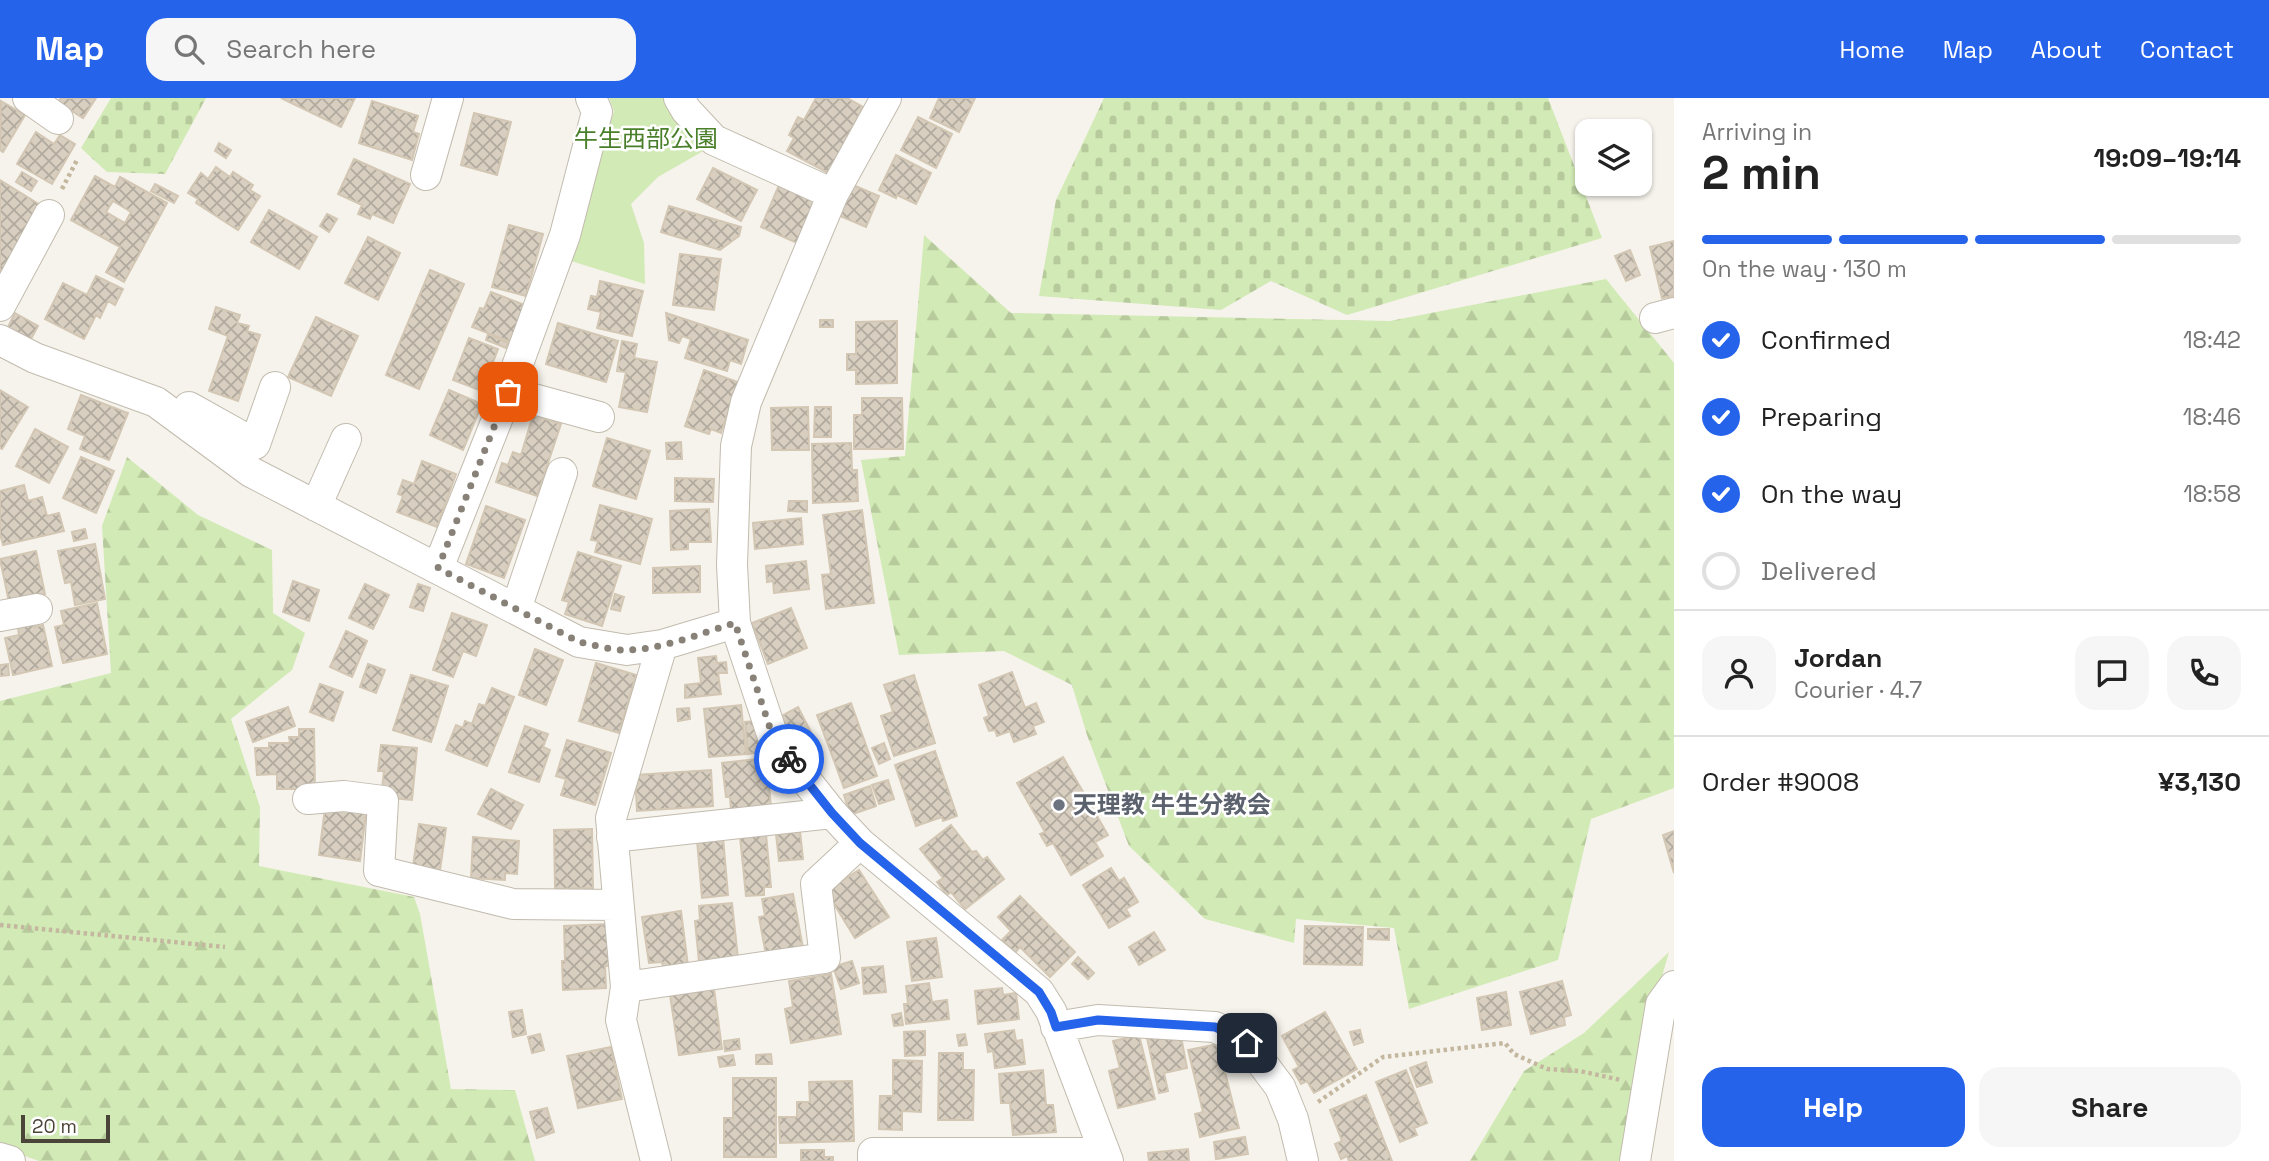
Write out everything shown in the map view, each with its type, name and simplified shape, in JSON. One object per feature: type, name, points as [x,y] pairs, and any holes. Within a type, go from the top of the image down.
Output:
[{"type":"street","points":[[29,98],[58,119]]},
{"type":"street","points":[[426,175],[448,98]]},
{"type":"street","points":[[438,568],[508,392],[565,235],[597,112],[591,98]]},
{"type":"street","points":[[678,98],[714,140],[833,194]]},
{"type":"street","points":[[873,1161],[873,1153],[1106,1157],[1051,1012],[1039,992],[860,843],[832,813],[774,740],[735,623],[732,565],[736,446],[749,396],[833,194],[886,98]]},
{"type":"street","points":[[0,306],[50,215]]},
{"type":"street","points":[[0,340],[35,358],[156,402],[251,472],[579,642],[627,650],[662,645],[735,623]]},
{"type":"street","points":[[156,402],[160,390],[255,444],[275,387]]},
{"type":"street","points":[[508,392],[599,418]]},
{"type":"street","points":[[316,506],[346,439]]},
{"type":"street","points":[[516,609],[562,473]]},
{"type":"street","points":[[0,616],[37,609]]},
{"type":"street","points":[[656,1161],[621,1020],[626,988],[611,818],[662,645]]},
{"type":"street","points":[[308,799],[344,796],[383,802],[379,871],[513,904],[618,905]]},
{"type":"street","points":[[612,837],[832,813]]},
{"type":"street","points":[[626,988],[825,958],[816,884],[860,843]]},
{"type":"street","points":[[1635,1161],[1661,1004],[1674,986]]},
{"type":"street","points":[[1056,1027],[1098,1020],[1215,1027],[1236,1024],[1280,1087],[1293,1119],[1303,1161]]},
{"type":"street","points":[[0,1158],[10,1161]]},
{"type":"path","points":[[0,925],[225,947]]},
{"type":"path","points":[[1293,1119],[1383,1058],[1504,1043],[1514,1054],[1547,1069],[1580,1071],[1621,1080],[1647,1095]]},
{"type":"green space","points":[[111,98],[206,98],[165,174],[107,172],[81,148]]},
{"type":"green space","name":"牛生西部公園","points":[[609,98],[667,98],[686,133],[705,150],[658,177],[631,204],[644,243],[645,284],[571,261],[614,111]]},
{"type":"green space","points":[[1104,98],[1548,98],[1575,168],[1575,196],[1586,196],[1602,238],[1347,315],[1271,281],[1221,310],[1039,296],[1056,200]]},
{"type":"green space","points":[[924,235],[1011,313],[1390,321],[1606,279],[1674,363],[1674,788],[1591,819],[1558,960],[1409,1009],[1394,928],[1296,919],[1294,943],[1205,919],[1129,846],[1087,735],[1072,685],[1004,651],[899,655],[861,460],[905,456]]},
{"type":"green space","points":[[127,457],[198,515],[272,550],[273,613],[305,633],[292,670],[231,719],[260,807],[259,866],[414,897],[420,914],[451,1089],[515,1090],[535,1161],[39,1161],[0,1149],[0,701],[111,673],[102,526]]},
{"type":"green space","points":[[1669,952],[1653,1008],[1628,1161],[1470,1161],[1524,1071],[1584,1033]]},
{"type":"building","points":[[61,98],[96,98],[83,118],[58,102]]},
{"type":"building","points":[[281,98],[355,98],[341,127]]},
{"type":"building","points":[[816,98],[847,98],[863,107],[828,173],[787,151],[794,138],[789,135],[798,117],[804,120]]},
{"type":"building","points":[[939,98],[975,98],[959,132],[930,118]]},
{"type":"building","points":[[1,101],[25,115],[3,152],[0,150]]},
{"type":"building","points":[[372,101],[418,116],[413,132],[419,134],[412,160],[359,143]]},
{"type":"building","points":[[474,113],[511,122],[497,175],[461,165]]},
{"type":"building","points":[[918,117],[952,134],[936,168],[901,150]]},
{"type":"building","points":[[36,132],[54,144],[60,135],[75,144],[52,184],[17,164]]},
{"type":"building","points":[[219,143],[231,150],[226,158],[215,151]]},
{"type":"building","points":[[896,155],[931,173],[916,204],[879,190]]},
{"type":"building","points":[[354,159],[410,184],[393,223],[372,214],[370,219],[358,214],[362,205],[338,194]]},
{"type":"building","points":[[216,167],[230,177],[233,172],[253,185],[250,190],[260,196],[238,230],[196,203],[198,199],[188,193],[201,173],[208,179]]},
{"type":"building","points":[[713,168],[757,190],[741,221],[697,199]]},
{"type":"building","points":[[22,172],[37,181],[31,191],[16,182]]},
{"type":"building","points":[[95,176],[115,187],[120,177],[167,203],[124,282],[106,272],[120,247],[71,220]],"holes":[[[113,201],[131,212],[125,223],[106,212]]]},
{"type":"building","points":[[0,180],[42,206],[0,274]]},
{"type":"building","points":[[155,184],[178,196],[174,203],[151,191]]},
{"type":"building","points":[[779,185],[816,202],[797,243],[761,227]]},
{"type":"building","points":[[853,185],[879,196],[866,227],[840,216]]},
{"type":"building","points":[[669,206],[741,227],[739,236],[720,250],[661,232]]},
{"type":"building","points":[[269,210],[317,237],[299,269],[251,242]]},
{"type":"building","points":[[327,214],[337,219],[329,232],[320,226]]},
{"type":"building","points":[[509,225],[543,234],[526,296],[492,287]]},
{"type":"building","points":[[368,237],[400,253],[378,300],[345,283]]},
{"type":"building","points":[[1674,241],[1674,296],[1662,298],[1650,247]]},
{"type":"building","points":[[1630,250],[1640,275],[1626,281],[1615,256]]},
{"type":"building","points":[[680,254],[721,259],[714,310],[673,305]]},
{"type":"building","points":[[430,270],[464,284],[419,389],[386,375]]},
{"type":"building","points":[[96,276],[123,289],[115,305],[108,301],[100,318],[96,315],[84,339],[45,319],[63,283],[87,295]]},
{"type":"building","points":[[600,281],[643,291],[632,336],[597,328],[601,312],[588,309],[591,296],[597,297]]},
{"type":"building","points":[[491,292],[525,305],[511,342],[472,327]]},
{"type":"building","points":[[216,307],[240,315],[237,323],[249,326],[247,331],[260,335],[238,401],[209,391],[228,336],[209,329]]},
{"type":"building","points":[[15,313],[38,326],[30,341],[7,329]]},
{"type":"building","points":[[666,313],[748,340],[741,364],[730,360],[727,371],[685,358],[691,339],[682,336],[679,343],[669,340]]},
{"type":"building","points":[[316,317],[358,336],[331,396],[288,377]]},
{"type":"building","points":[[820,320],[833,320],[833,327],[820,327]]},
{"type":"building","points":[[897,321],[897,383],[856,384],[856,370],[847,370],[847,354],[856,354],[856,322]]},
{"type":"building","points":[[558,323],[618,341],[606,382],[546,364]]},
{"type":"building","points":[[488,334],[508,343],[506,348],[486,340]]},
{"type":"building","points":[[469,338],[498,349],[482,391],[453,380]]},
{"type":"building","points":[[622,341],[637,344],[634,358],[657,362],[647,412],[619,407],[626,372],[617,371]]},
{"type":"building","points":[[704,370],[738,382],[721,433],[711,429],[709,434],[685,426]]},
{"type":"building","points":[[0,390],[28,407],[2,449],[0,448]]},
{"type":"building","points":[[449,390],[482,404],[463,450],[430,435]]},
{"type":"building","points":[[81,395],[128,413],[109,460],[80,449],[85,436],[68,429]]},
{"type":"building","points":[[862,398],[902,398],[903,449],[854,449],[854,415],[862,415]]},
{"type":"building","points":[[808,407],[809,450],[772,450],[771,408]]},
{"type":"building","points":[[815,407],[831,407],[831,437],[814,437]]},
{"type":"building","points":[[533,415],[561,424],[537,496],[496,482],[502,463],[508,465],[513,452],[521,455]]},
{"type":"building","points":[[35,429],[68,447],[49,483],[16,466]]},
{"type":"building","points":[[607,438],[650,451],[636,499],[593,486]]},
{"type":"building","points":[[681,442],[682,459],[667,459],[666,443]]},
{"type":"building","points":[[851,443],[852,470],[857,470],[858,501],[813,503],[812,444]]},
{"type":"building","points":[[81,457],[114,471],[96,513],[63,498]]},
{"type":"building","points":[[422,461],[456,474],[437,527],[397,512],[403,496],[398,494],[403,480],[414,484]]},
{"type":"building","points":[[675,478],[714,479],[713,502],[675,501]]},
{"type":"building","points":[[24,485],[28,501],[42,497],[47,516],[59,513],[64,531],[3,545],[0,534],[0,491]]},
{"type":"building","points":[[789,501],[807,501],[807,512],[788,511]]},
{"type":"building","points":[[600,505],[652,519],[640,564],[595,552],[598,541],[591,540]]},
{"type":"building","points":[[486,506],[525,520],[504,578],[466,564]]},
{"type":"building","points":[[709,509],[711,542],[688,542],[688,549],[671,550],[670,511]]},
{"type":"building","points":[[862,510],[874,603],[826,609],[822,575],[831,574],[823,515]]},
{"type":"building","points":[[801,518],[803,544],[755,549],[753,523]]},
{"type":"building","points":[[85,529],[87,538],[74,541],[72,532]]},
{"type":"building","points":[[95,544],[105,599],[75,605],[71,582],[65,583],[58,551]]},
{"type":"building","points":[[36,551],[45,594],[9,602],[0,559]]},
{"type":"building","points":[[578,552],[621,566],[602,626],[565,614],[569,602],[562,600]]},
{"type":"building","points":[[806,561],[809,589],[774,593],[773,581],[767,582],[766,566]]},
{"type":"building","points":[[700,566],[700,592],[653,593],[653,568]]},
{"type":"building","points":[[293,581],[319,590],[309,621],[283,612]]},
{"type":"building","points":[[365,584],[389,595],[373,629],[349,618]]},
{"type":"building","points":[[418,584],[430,588],[423,611],[410,607]]},
{"type":"building","points":[[615,594],[624,597],[620,611],[611,609]]},
{"type":"building","points":[[97,603],[107,654],[63,663],[55,627],[64,625],[61,611]]},
{"type":"building","points":[[791,608],[807,648],[768,664],[752,623]]},
{"type":"building","points":[[452,613],[487,625],[476,656],[463,651],[453,677],[433,670]]},
{"type":"building","points":[[35,624],[35,627],[43,625],[52,666],[13,675],[5,638],[19,635],[18,628]]},
{"type":"building","points":[[346,631],[367,641],[352,677],[330,667]]},
{"type":"building","points":[[535,649],[563,660],[546,705],[519,695]]},
{"type":"building","points":[[716,656],[717,663],[726,662],[727,673],[718,673],[721,694],[685,698],[685,685],[701,683],[698,658]]},
{"type":"building","points":[[596,663],[636,675],[619,733],[579,721]]},
{"type":"building","points":[[8,664],[9,675],[0,676],[0,665]]},
{"type":"building","points":[[368,664],[385,670],[376,693],[360,687]]},
{"type":"building","points":[[1012,672],[1025,708],[1036,703],[1044,722],[1033,726],[1036,734],[1014,742],[1010,731],[997,736],[995,730],[989,731],[984,718],[989,716],[979,685]]},
{"type":"building","points":[[411,675],[448,686],[431,742],[393,730]]},
{"type":"building","points":[[914,675],[935,743],[894,756],[881,716],[893,712],[884,685]]},
{"type":"building","points":[[320,684],[343,692],[333,721],[310,712]]},
{"type":"building","points":[[492,688],[514,697],[487,766],[446,750],[456,725],[463,728],[465,721],[472,724],[479,704],[485,706]]},
{"type":"building","points":[[851,703],[877,776],[844,788],[817,715]]},
{"type":"building","points":[[741,705],[746,754],[709,757],[704,709]]},
{"type":"building","points":[[288,707],[295,726],[253,742],[246,722]]},
{"type":"building","points":[[798,707],[811,732],[789,744],[776,719]]},
{"type":"building","points":[[689,708],[690,719],[678,721],[677,709]]},
{"type":"building","points":[[755,721],[766,751],[748,754],[745,722]]},
{"type":"building","points":[[525,726],[548,734],[543,747],[550,750],[539,782],[509,772]]},
{"type":"building","points":[[299,729],[314,729],[315,789],[277,789],[277,774],[257,775],[255,748],[269,748],[269,743],[290,743],[289,737],[299,737]]},
{"type":"building","points":[[567,740],[611,753],[595,805],[561,795],[566,779],[556,776]]},
{"type":"building","points":[[884,743],[890,759],[879,764],[872,748]]},
{"type":"building","points":[[381,745],[417,748],[412,800],[381,797],[384,771],[378,771]]},
{"type":"building","points":[[935,751],[957,816],[943,821],[942,817],[916,826],[895,765]]},
{"type":"building","points":[[1063,757],[1108,835],[1095,842],[1103,856],[1071,875],[1053,843],[1047,846],[1040,834],[1045,832],[1017,783]]},
{"type":"building","points":[[766,758],[771,806],[731,810],[730,797],[726,797],[722,763]]},
{"type":"building","points":[[711,770],[713,806],[637,811],[635,775]]},
{"type":"building","points":[[888,780],[894,799],[879,804],[872,785]]},
{"type":"building","points":[[870,786],[876,806],[850,815],[844,795]]},
{"type":"building","points":[[491,789],[523,805],[511,829],[478,814]]},
{"type":"building","points":[[325,808],[366,813],[360,861],[319,855]]},
{"type":"building","points":[[419,824],[446,828],[440,870],[413,866]]},
{"type":"building","points":[[951,825],[972,852],[976,851],[983,860],[987,857],[1004,879],[965,909],[951,892],[947,895],[937,882],[943,878],[920,849]]},
{"type":"building","points":[[592,829],[593,888],[555,889],[554,830]]},
{"type":"building","points":[[800,831],[803,859],[779,861],[776,834]]},
{"type":"building","points":[[1674,831],[1674,873],[1663,835]]},
{"type":"building","points":[[766,834],[771,887],[764,887],[764,895],[746,896],[740,837]]},
{"type":"building","points":[[473,837],[519,841],[517,874],[505,873],[505,880],[471,878]]},
{"type":"building","points":[[723,837],[728,895],[702,898],[697,840]]},
{"type":"building","points":[[1111,868],[1119,881],[1124,878],[1138,902],[1126,909],[1130,916],[1109,928],[1083,885]]},
{"type":"building","points":[[859,870],[889,917],[855,938],[826,891]]},
{"type":"building","points":[[793,894],[803,948],[766,955],[759,917],[765,916],[762,899]]},
{"type":"building","points":[[1020,896],[1075,952],[1050,977],[1020,947],[1015,953],[1002,940],[1011,931],[998,917]]},
{"type":"building","points":[[732,903],[738,958],[699,962],[695,921],[700,920],[699,906]]},
{"type":"building","points":[[681,911],[688,966],[664,970],[662,962],[649,963],[642,917]]},
{"type":"building","points":[[607,924],[609,966],[605,966],[606,988],[563,990],[564,926]]},
{"type":"building","points":[[1305,926],[1363,927],[1362,965],[1304,964]]},
{"type":"building","points":[[1368,929],[1389,929],[1389,940],[1368,939]]},
{"type":"building","points":[[1154,932],[1165,950],[1139,965],[1129,947]]},
{"type":"building","points":[[936,938],[942,977],[912,981],[907,942]]},
{"type":"building","points":[[1078,957],[1094,973],[1088,979],[1072,964]]},
{"type":"building","points":[[852,961],[859,983],[841,989],[833,967]]},
{"type":"building","points":[[883,966],[886,992],[864,994],[862,968]]},
{"type":"building","points":[[831,974],[841,1034],[791,1043],[785,1009],[793,1007],[789,981]]},
{"type":"building","points":[[1562,981],[1571,1015],[1564,1017],[1565,1025],[1531,1034],[1520,992]]},
{"type":"building","points":[[929,983],[932,1002],[947,1000],[949,1019],[906,1024],[906,986]]},
{"type":"building","points":[[1002,988],[1003,995],[1016,993],[1019,1019],[978,1024],[975,991]]},
{"type":"building","points":[[714,989],[722,1049],[679,1055],[670,995]]},
{"type":"building","points":[[1506,992],[1511,1025],[1482,1030],[1477,998]]},
{"type":"building","points":[[522,1010],[526,1034],[513,1037],[509,1012]]},
{"type":"building","points":[[1325,1012],[1357,1069],[1314,1093],[1307,1081],[1301,1084],[1293,1070],[1299,1067],[1282,1036]]},
{"type":"building","points":[[901,1013],[903,1025],[894,1026],[892,1015]]},
{"type":"building","points":[[1014,1030],[1016,1041],[1022,1040],[1025,1064],[995,1068],[993,1051],[988,1052],[985,1034]]},
{"type":"building","points":[[1360,1030],[1363,1042],[1354,1045],[1350,1032]]},
{"type":"building","points":[[925,1031],[925,1055],[905,1056],[904,1032]]},
{"type":"building","points":[[1180,1031],[1187,1068],[1164,1073],[1168,1091],[1159,1093],[1147,1038]]},
{"type":"building","points":[[540,1034],[544,1050],[532,1053],[528,1037]]},
{"type":"building","points":[[965,1034],[967,1045],[959,1046],[957,1035]]},
{"type":"building","points":[[1139,1035],[1155,1099],[1118,1108],[1109,1071],[1120,1068],[1113,1041]]},
{"type":"building","points":[[739,1039],[740,1049],[725,1051],[724,1041]]},
{"type":"building","points":[[1218,1044],[1239,1128],[1200,1137],[1195,1114],[1203,1112],[1188,1050]]},
{"type":"building","points":[[611,1047],[622,1099],[578,1108],[567,1056]]},
{"type":"building","points":[[939,1053],[963,1053],[963,1070],[974,1070],[973,1120],[938,1120]]},
{"type":"building","points":[[771,1054],[772,1064],[756,1064],[756,1055]]},
{"type":"building","points":[[733,1055],[735,1065],[720,1067],[718,1057]]},
{"type":"building","points":[[893,1060],[922,1061],[921,1112],[902,1111],[902,1130],[879,1129],[880,1096],[893,1096]]},
{"type":"building","points":[[1426,1062],[1432,1082],[1417,1087],[1410,1068]]},
{"type":"building","points":[[1043,1070],[1046,1105],[1053,1105],[1056,1132],[1013,1135],[1010,1103],[1001,1103],[999,1074]]},
{"type":"building","points":[[1406,1070],[1427,1123],[1414,1128],[1417,1135],[1400,1142],[1376,1082]]},
{"type":"building","points":[[733,1078],[776,1078],[776,1157],[724,1157],[724,1118],[733,1118]]},
{"type":"building","points":[[852,1081],[854,1141],[780,1143],[779,1117],[797,1117],[797,1102],[810,1102],[809,1082]]},
{"type":"building","points":[[1366,1095],[1392,1161],[1349,1161],[1347,1156],[1341,1159],[1335,1144],[1342,1141],[1330,1110]]},
{"type":"building","points":[[547,1108],[554,1132],[537,1138],[530,1112]]},
{"type":"building","points":[[1245,1137],[1248,1154],[1216,1159],[1214,1142]]},
{"type":"building","points":[[1188,1149],[1189,1161],[1149,1161],[1148,1153]]},
{"type":"building","points":[[801,1150],[824,1150],[824,1157],[833,1157],[833,1161],[801,1161]]},
{"type":"way so far","points":[[508,392],[438,568],[579,642],[627,650],[662,645],[735,623],[774,740],[789,759]]},
{"type":"place","name":"天理教 牛生分教会","points":[[1059,805]]},
{"type":"route","points":[[789,759],[860,843],[1039,992],[1056,1027],[1098,1020],[1215,1027],[1247,1043]]}]
